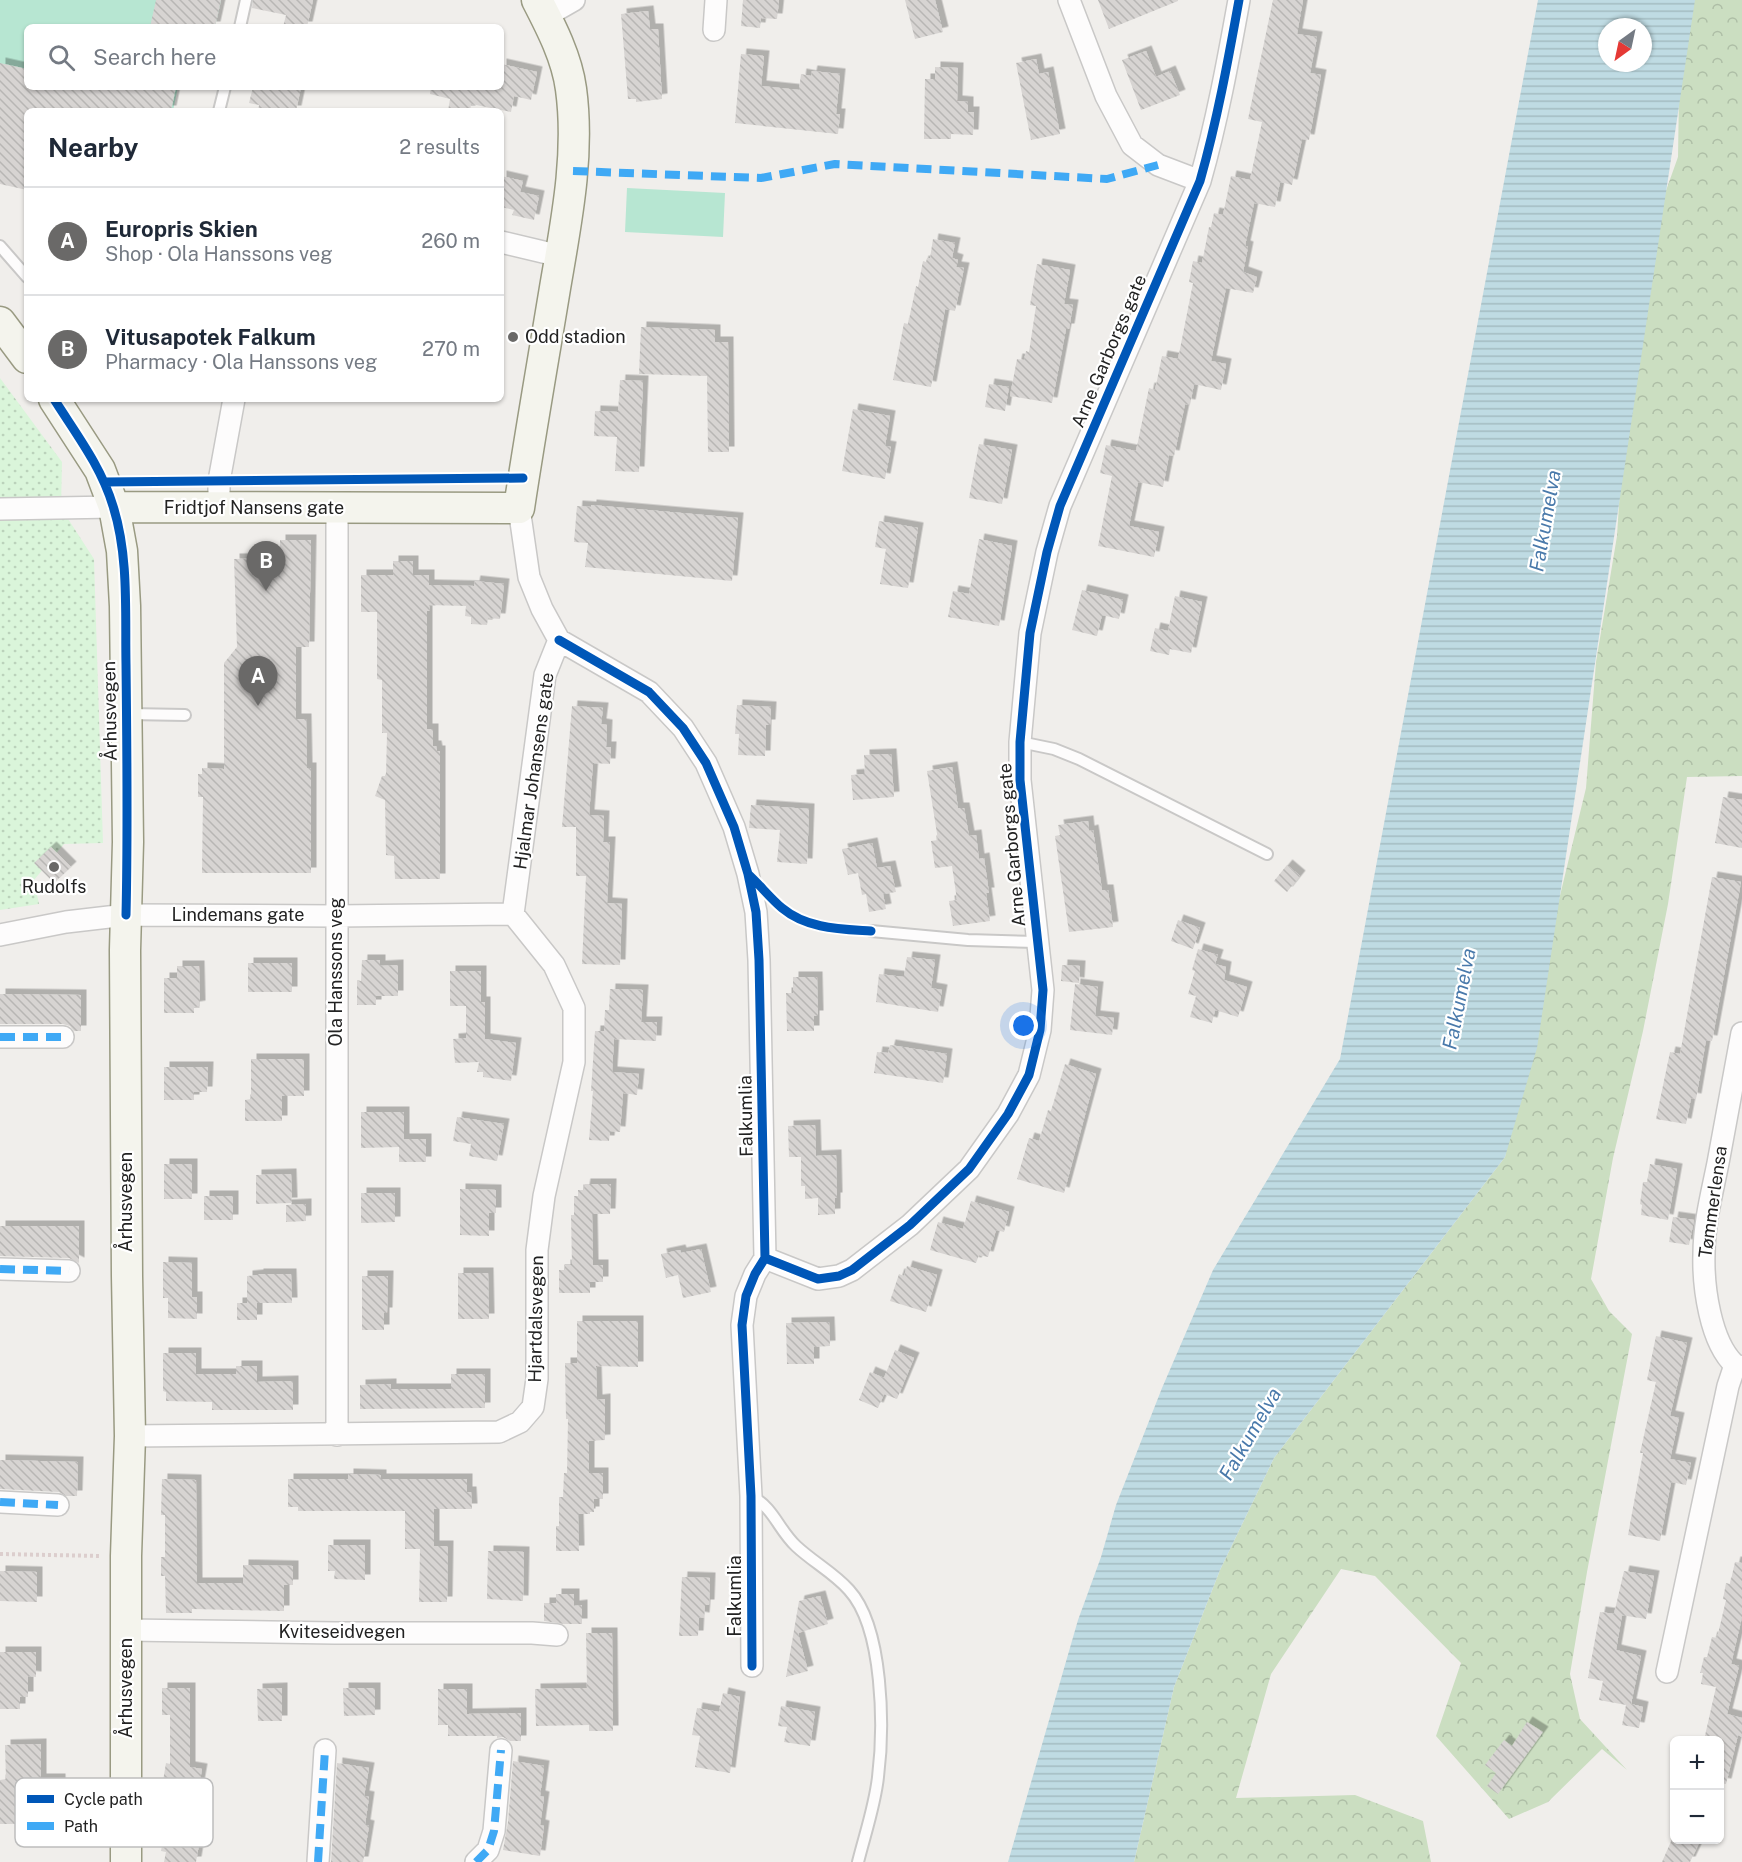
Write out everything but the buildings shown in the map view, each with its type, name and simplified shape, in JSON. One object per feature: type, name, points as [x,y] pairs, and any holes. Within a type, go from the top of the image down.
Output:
[{"type":"street","points":[[559,640],[542,609],[529,577],[519,508],[573,171],[574,128],[571,87],[563,57],[541,8],[574,0]]},
{"type":"street","points":[[714,30],[716,0]]},
{"type":"street","points":[[1069,0],[1106,96],[1132,145],[1158,165],[1200,181]]},
{"type":"street","name":"Arne Garborgs gate","points":[[765,1258],[818,1279],[839,1276],[852,1270],[910,1225],[969,1169],[1008,1114],[1029,1075],[1040,1030],[1043,990],[1020,780],[1020,742],[1030,633],[1047,552],[1060,506],[1200,181],[1226,78],[1239,0]]},
{"type":"street","points":[[504,243],[560,256]]},
{"type":"street","points":[[0,322],[24,354]]},
{"type":"street","points":[[0,509],[114,507],[100,470],[56,402]]},
{"type":"street","points":[[219,507],[219,481],[233,402]]},
{"type":"street","name":"Fridtjof Nansens gate","points":[[114,507],[519,508]]},
{"type":"street","name":"Århusvegen","points":[[114,507],[122,551],[127,714],[126,1253],[130,1436],[126,1556],[126,1778]]},
{"type":"street","name":"Ola Hanssons veg","points":[[337,508],[337,1435]]},
{"type":"street","name":"Hjalmar Johansens gate","points":[[513,914],[545,675],[559,640]]},
{"type":"street","name":"Falkumlia","points":[[559,640],[649,692],[683,728],[706,763],[734,827],[756,912],[765,1258],[746,1296],[742,1325],[751,1496],[752,1666]]},
{"type":"street","name":"Lindemans gate","points":[[0,934],[66,922],[126,915],[513,914]]},
{"type":"street","name":"Hjartdalsvegen","points":[[130,1436],[500,1432],[520,1422],[533,1407],[537,1379],[537,1250],[544,1196],[574,1062],[574,1008],[554,965],[513,914]]},
{"type":"street","name":"Tømmerlensa","points":[[1667,1672],[1717,1431],[1738,1366],[1726,1357],[1717,1338],[1709,1305],[1704,1253],[1710,1205],[1742,1033]]},
{"type":"street","points":[[0,1037],[63,1037]]},
{"type":"street","points":[[0,1269],[69,1271]]},
{"type":"street","points":[[0,1503],[58,1505]]},
{"type":"street","name":"Kviteseidvegen","points":[[126,1630],[335,1633],[532,1632],[557,1635]]},
{"type":"street","points":[[318,1862],[325,1750]]},
{"type":"street","points":[[476,1862],[488,1850],[494,1831],[501,1750]]},
{"type":"lane","points":[[241,24],[246,0]]},
{"type":"lane","points":[[220,108],[224,90]]},
{"type":"lane","points":[[2,247],[24,273]]},
{"type":"lane","points":[[127,714],[185,715]]},
{"type":"lane","points":[[1020,742],[1054,749],[1079,759],[1267,854]]},
{"type":"lane","points":[[871,931],[968,940],[1037,942]]},
{"type":"lane","points":[[751,1496],[770,1510],[795,1545],[850,1591],[863,1611],[872,1641],[880,1695],[878,1778],[858,1862]]},
{"type":"path","points":[[0,1554],[126,1556]]},
{"type":"green space","points":[[0,0],[221,0],[216,24],[24,24],[24,90],[177,90],[174,108],[24,108],[24,112],[0,116]]},
{"type":"green space","points":[[1686,0],[1742,0],[1742,776],[1687,777],[1668,904],[1643,1031],[1613,1158],[1591,1279],[1609,1311],[1632,1334],[1570,1674],[1580,1719],[1627,1770],[1602,1749],[1548,1802],[1509,1819],[1436,1736],[1461,1663],[1375,1576],[1341,1569],[1271,1674],[1236,1798],[1355,1795],[1423,1821],[1431,1862],[1134,1862],[1174,1687],[1220,1570],[1274,1458],[1505,1157],[1557,908],[1586,788],[1596,662],[1617,536],[1633,283],[1678,157],[1680,30]]},
{"type":"green space","points":[[627,188],[725,193],[723,237],[625,232]]},
{"type":"green space","points":[[0,378],[62,462],[61,508],[94,559],[103,843],[64,844],[34,880],[39,904],[0,910]]},
{"type":"water","name":"Falkumelva","points":[[1538,0],[1695,0],[1537,1048],[1505,1157],[1274,1458],[1220,1570],[1174,1687],[1134,1862],[1008,1862],[1078,1620],[1101,1557],[1116,1505],[1162,1388],[1213,1270],[1340,1059]]},
{"type":"marked path","points":[[573,171],[761,178],[835,164],[1107,179],[1158,165]]},
{"type":"marked path","points":[[0,1037],[63,1037]]},
{"type":"marked path","points":[[0,1269],[69,1271]]},
{"type":"marked path","points":[[0,1502],[58,1505]]},
{"type":"marked path","points":[[318,1862],[325,1750]]},
{"type":"marked path","points":[[476,1862],[488,1850],[494,1831],[501,1750]]},
{"type":"cycle path","points":[[765,1258],[818,1279],[839,1276],[852,1270],[910,1225],[969,1169],[1008,1114],[1029,1075],[1040,1030],[1043,990],[1020,780],[1020,742],[1030,633],[1047,552],[1060,506],[1200,181],[1217,113],[1239,0]]},
{"type":"cycle path","points":[[56,402],[102,477],[113,506],[122,545],[126,605],[126,915]]},
{"type":"cycle path","points":[[104,482],[523,478]]},
{"type":"cycle path","points":[[559,640],[649,692],[683,728],[706,763],[734,827],[756,912],[765,1258],[746,1296],[742,1325],[751,1496],[752,1666]]},
{"type":"cycle path","points":[[748,874],[782,908],[802,920],[825,927],[871,931]]},
{"type":"place","name":"Odd stadion","points":[[513,337]]},
{"type":"place","name":"Vitusapotek Falkum","points":[[266,591]]},
{"type":"place","name":"Europris Skien","points":[[258,706]]},
{"type":"place","name":"Rudolfs","points":[[54,867]]}]
